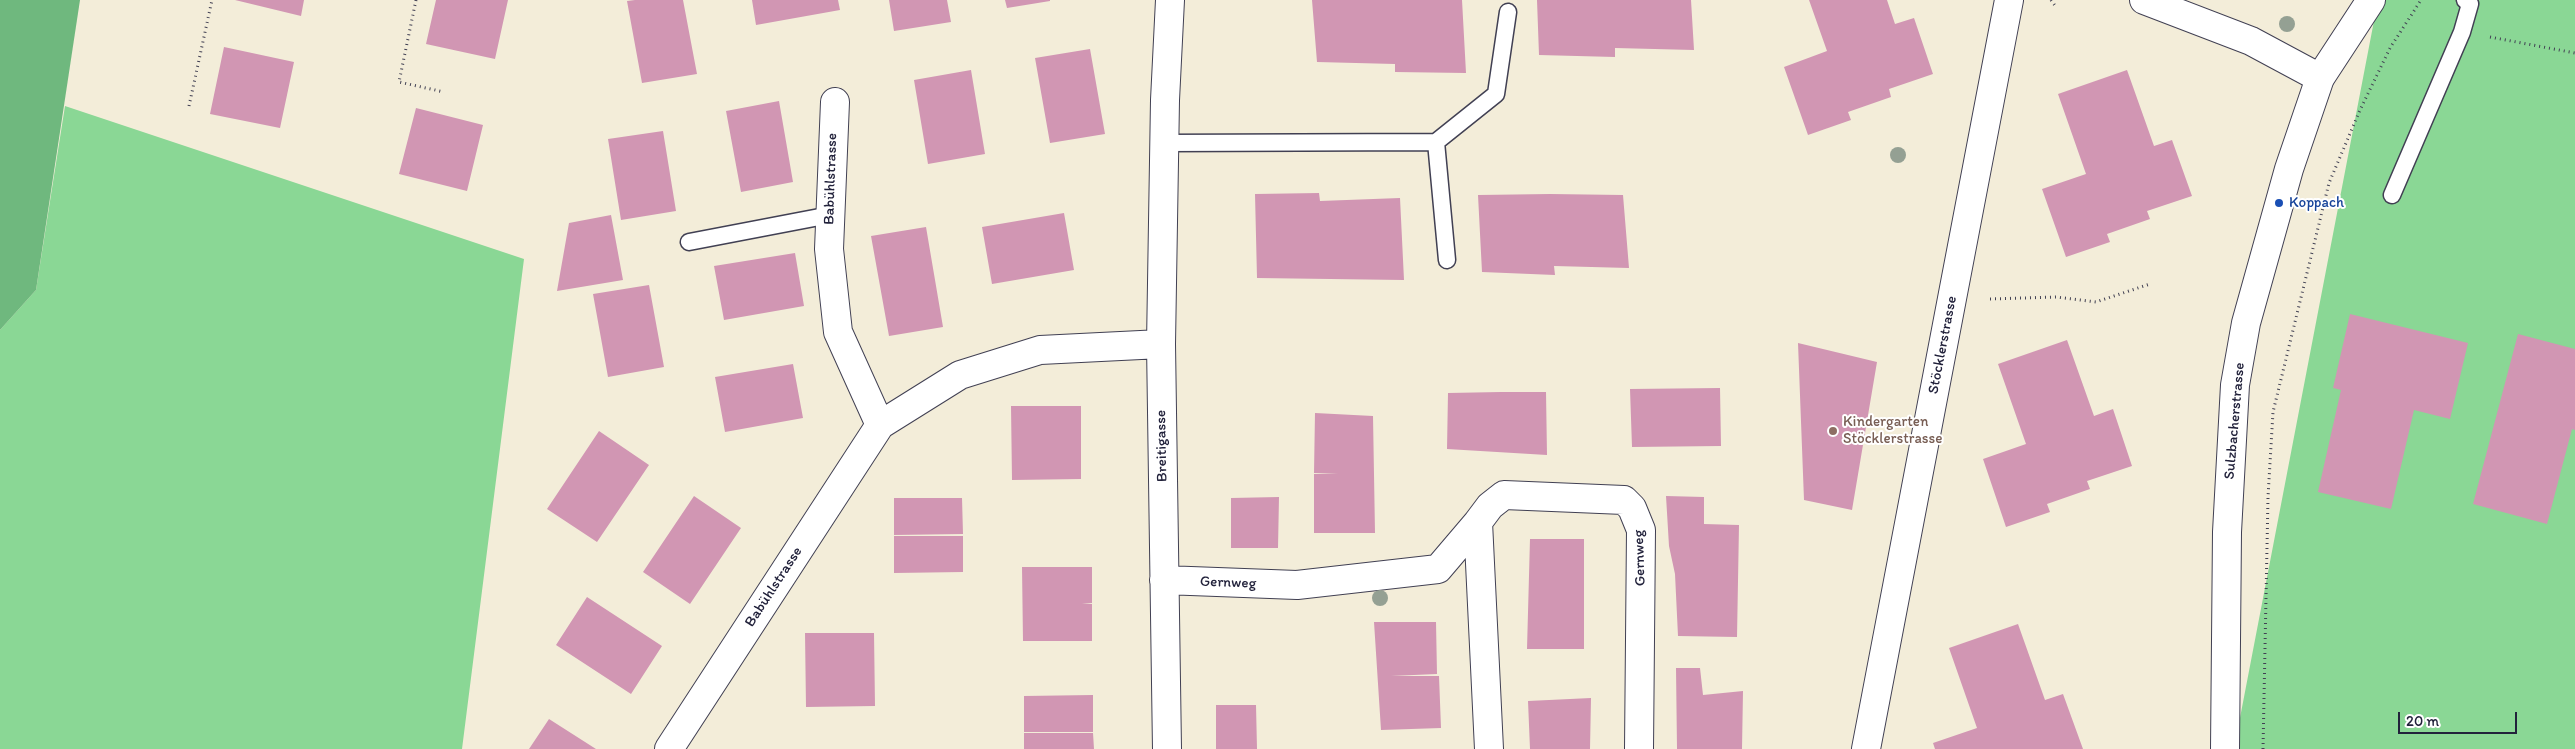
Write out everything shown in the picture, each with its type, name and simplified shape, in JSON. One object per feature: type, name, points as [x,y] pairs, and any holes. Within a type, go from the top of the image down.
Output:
[{"type":"street","name":"Breitigasse","points":[[1167,749],[1161,344],[1164,143],[1170,0]]},
{"type":"street","name":"Stöcklerstrasse","points":[[1866,749],[2009,0]]},
{"type":"street","points":[[2144,0],[2251,41],[2320,78]]},
{"type":"street","name":"Sulzbacherstrasse","points":[[2225,749],[2227,532],[2235,384],[2248,313],[2289,169],[2320,78],[2370,0]]},
{"type":"street","name":"Babühlstrasse","points":[[835,102],[828,248],[838,332],[880,425]]},
{"type":"street","name":"Babühlstrasse","points":[[669,749],[880,425],[960,376],[1040,350],[1161,344]]},
{"type":"street","name":"Gernweg","points":[[1164,580],[1297,586],[1438,569],[1490,506],[1504,495],[1624,500],[1632,508],[1642,530],[1639,749]]},
{"type":"street","points":[[1478,522],[1489,749]]},
{"type":"lane","points":[[2392,195],[2462,32],[2470,4],[2465,0]]},
{"type":"lane","points":[[1164,143],[1436,142],[1496,94],[1508,12]]},
{"type":"lane","points":[[1436,142],[1447,260]]},
{"type":"lane","points":[[689,242],[830,215]]},
{"type":"path","points":[[189,106],[212,0]]},
{"type":"path","points":[[416,0],[399,82],[444,92]]},
{"type":"path","points":[[2051,0],[2056,7]]},
{"type":"path","points":[[2264,749],[2268,497],[2273,412],[2330,183],[2360,110],[2390,48],[2421,0]]},
{"type":"path","points":[[2462,32],[2575,53]]},
{"type":"path","points":[[1990,299],[2056,297],[2096,302],[2150,284]]},
{"type":"green space","points":[[0,0],[80,0],[36,290],[0,330]]},
{"type":"green space","points":[[2378,0],[2575,0],[2575,749],[2234,749]]},
{"type":"green space","points":[[65,106],[524,259],[462,749],[0,749],[0,330],[36,290]]},
{"type":"building","points":[[235,0],[304,0],[301,16]]},
{"type":"building","points":[[436,0],[508,0],[495,59],[426,44]]},
{"type":"building","points":[[683,0],[697,74],[642,83],[627,1]]},
{"type":"building","points":[[752,0],[838,0],[840,10],[756,25]]},
{"type":"building","points":[[889,0],[947,0],[951,22],[894,31]]},
{"type":"building","points":[[1005,0],[1050,0],[1050,1],[1007,8]]},
{"type":"building","points":[[1312,0],[1462,0],[1466,73],[1395,72],[1395,64],[1317,62]]},
{"type":"building","points":[[1537,0],[1691,0],[1694,50],[1615,48],[1615,57],[1539,55]]},
{"type":"building","points":[[1809,0],[1887,0],[1895,24],[1914,18],[1933,74],[1889,89],[1891,97],[1848,112],[1851,120],[1808,135],[1784,67],[1827,51]]},
{"type":"building","points":[[224,47],[294,62],[280,128],[210,114]]},
{"type":"building","points":[[1090,49],[1105,134],[1050,143],[1035,58]]},
{"type":"building","points":[[971,70],[985,154],[928,164],[914,80]]},
{"type":"building","points":[[2127,70],[2154,146],[2172,140],[2192,196],[2147,211],[2150,219],[2107,234],[2110,242],[2066,257],[2042,189],[2086,174],[2058,94]]},
{"type":"building","points":[[779,101],[793,182],[741,192],[726,111]]},
{"type":"building","points":[[416,108],[483,125],[467,191],[399,174]]},
{"type":"building","points":[[663,131],[676,211],[621,220],[608,139]]},
{"type":"building","points":[[1319,193],[1320,201],[1400,198],[1404,280],[1257,278],[1255,194]]},
{"type":"building","points":[[1478,195],[1623,195],[1629,268],[1554,266],[1555,275],[1482,272]]},
{"type":"building","points":[[1064,213],[1074,270],[992,284],[982,227]]},
{"type":"building","points":[[611,215],[623,280],[557,291],[569,223]]},
{"type":"building","points":[[926,227],[943,327],[889,336],[871,236]]},
{"type":"building","points":[[795,253],[804,306],[724,320],[714,266]]},
{"type":"building","points":[[649,285],[664,367],[608,377],[593,294]]},
{"type":"building","points":[[2350,314],[2468,343],[2450,419],[2414,410],[2391,509],[2318,492],[2341,390],[2333,388]]},
{"type":"building","points":[[2518,334],[2575,349],[2575,430],[2572,429],[2547,524],[2473,504]]},
{"type":"building","points":[[2067,340],[2094,416],[2113,409],[2132,466],[2087,481],[2090,489],[2047,504],[2050,512],[2006,527],[1983,459],[2026,444],[1998,364]]},
{"type":"building","name":"Kindergarten Stöcklerstrasse","points":[[1798,343],[1877,362],[1852,510],[1804,500]]},
{"type":"building","points":[[793,364],[803,418],[725,432],[715,377]]},
{"type":"building","points":[[1720,388],[1721,446],[1632,447],[1630,389]]},
{"type":"building","points":[[1546,392],[1547,455],[1447,449],[1448,393]]},
{"type":"building","points":[[1011,406],[1081,406],[1081,479],[1012,480]]},
{"type":"building","points":[[1315,413],[1373,416],[1375,533],[1314,533],[1314,474],[1338,474],[1314,473]]},
{"type":"building","points":[[599,431],[649,465],[597,542],[547,509]]},
{"type":"building","points":[[694,496],[741,528],[690,604],[643,572]]},
{"type":"building","points":[[1666,496],[1704,497],[1704,524],[1739,525],[1737,637],[1678,636],[1675,574],[1669,546]]},
{"type":"building","points":[[1279,497],[1278,548],[1231,548],[1231,498]]},
{"type":"building","points":[[894,498],[962,498],[963,534],[894,535]]},
{"type":"building","points":[[894,536],[963,536],[963,572],[894,573]]},
{"type":"building","points":[[1530,539],[1584,539],[1584,649],[1527,649]]},
{"type":"building","points":[[1022,567],[1092,567],[1092,603],[1082,604],[1092,604],[1092,641],[1023,641]]},
{"type":"building","points":[[587,597],[662,646],[631,694],[556,645]]},
{"type":"building","points":[[1374,622],[1436,622],[1437,674],[1391,676],[1439,676],[1441,728],[1381,730]]},
{"type":"building","points":[[2018,624],[2045,700],[2063,694],[2083,749],[1935,749],[1933,743],[1977,728],[1949,648]]},
{"type":"building","points":[[805,633],[874,633],[875,706],[806,707]]},
{"type":"building","points":[[1676,668],[1700,668],[1703,695],[1743,691],[1742,749],[1677,749]]},
{"type":"building","points":[[1093,695],[1093,732],[1024,732],[1024,696]]},
{"type":"building","points":[[1591,698],[1590,749],[1530,749],[1528,701]]},
{"type":"building","points":[[1216,705],[1256,705],[1257,749],[1216,749]]},
{"type":"building","points":[[549,719],[596,749],[529,749]]},
{"type":"building","points":[[1024,733],[1093,733],[1094,749],[1024,749]]},
{"type":"place","name":"Koppach","points":[[2279,203]]},
{"type":"place","name":"Kindergarten Stöcklerstrasse","points":[[1833,431]]}]
